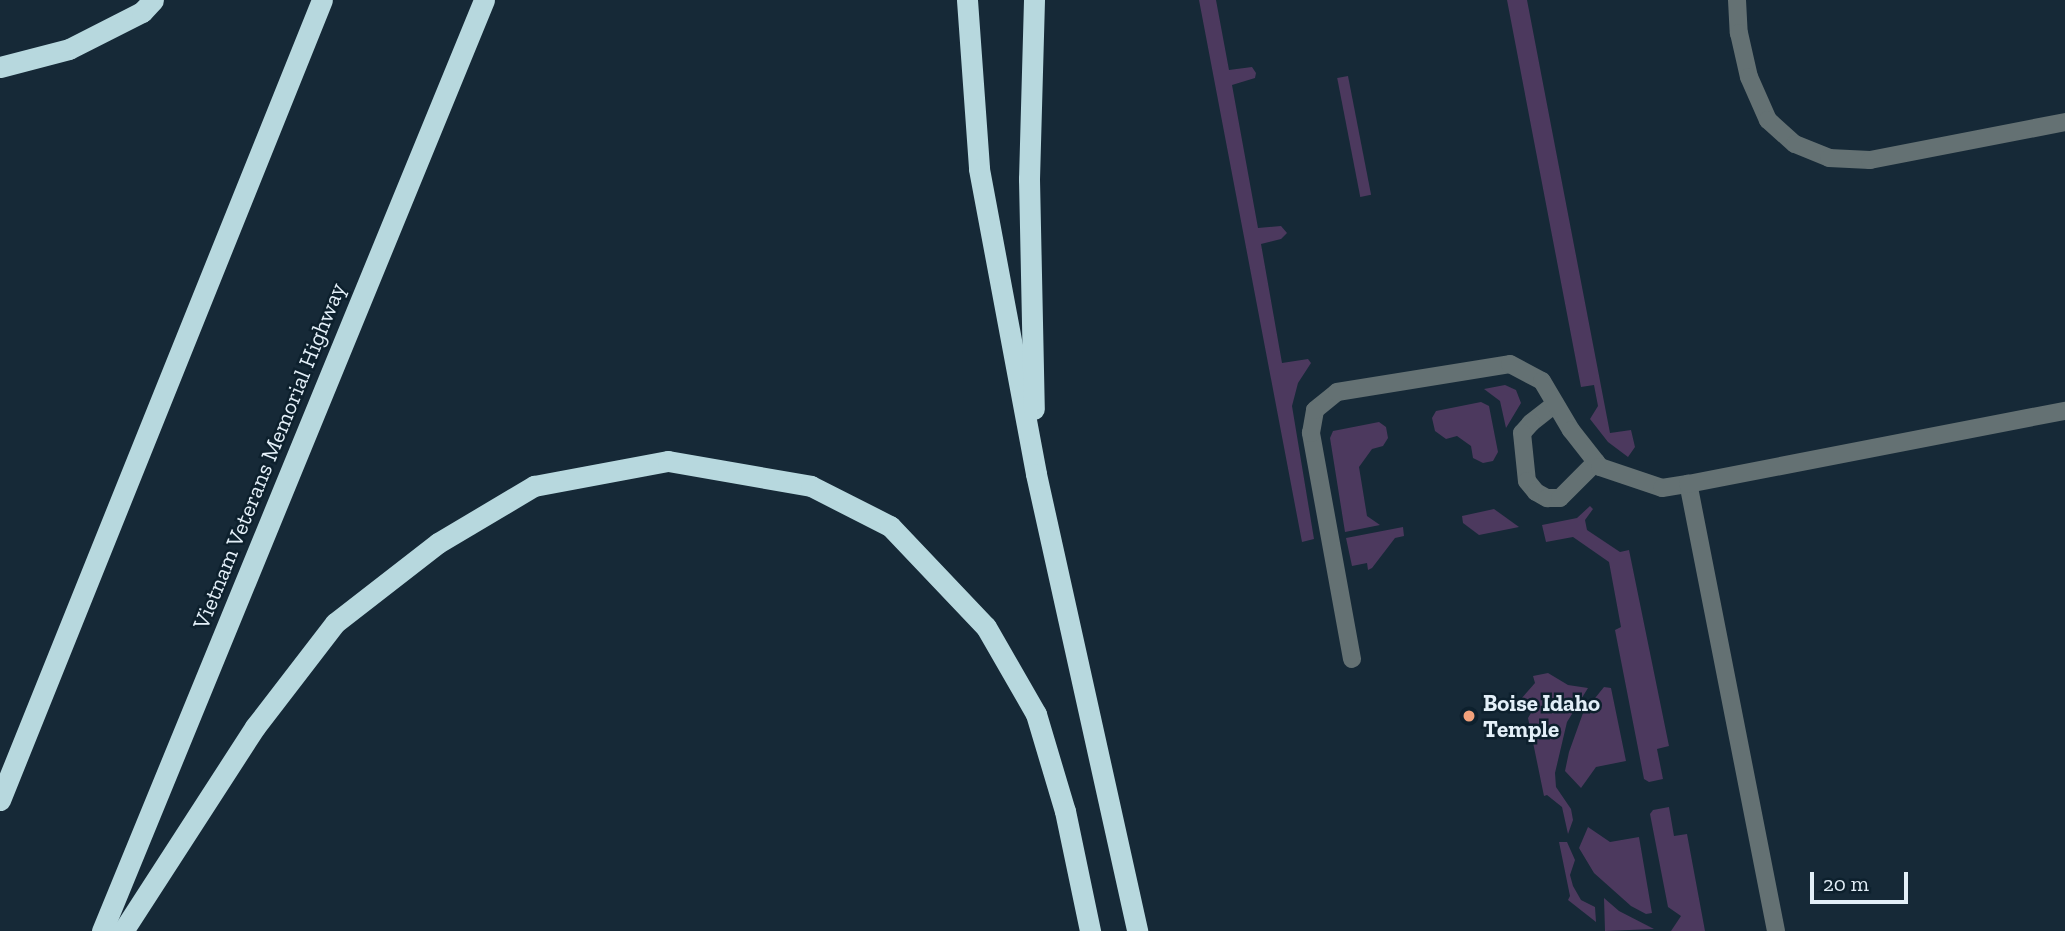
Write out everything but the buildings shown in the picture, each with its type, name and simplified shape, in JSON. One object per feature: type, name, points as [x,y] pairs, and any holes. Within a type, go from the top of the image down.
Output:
[{"type":"highway","points":[[0,67],[69,49],[142,12],[153,0]]},
{"type":"highway","points":[[0,800],[322,0]]},
{"type":"highway","name":"Vietnam Veterans Memorial Highway","points":[[102,931],[484,0]]},
{"type":"highway","points":[[967,0],[979,169],[1036,474],[1137,931]]},
{"type":"highway","points":[[1034,0],[1029,179],[1036,474]]},
{"type":"highway","points":[[124,931],[255,727],[335,623],[438,543],[534,486],[668,461],[811,486],[890,526],[986,627],[1035,714],[1065,811],[1090,931]]},
{"type":"street","points":[[1737,0],[1739,33],[1749,78],[1768,120],[1795,144],[1829,158],[1870,160],[2065,122]]},
{"type":"street","points":[[1352,659],[1313,451],[1311,419],[1321,402],[1337,392],[1498,363],[1510,364],[1532,373],[1542,381],[1555,404],[1601,467],[1662,488],[2065,411]]},
{"type":"street","points":[[1555,404],[1531,422],[1522,433],[1527,481],[1536,492],[1547,498],[1560,498],[1596,461]]},
{"type":"street","points":[[1688,484],[1776,931]]},
{"type":"shaded area","points":[[1199,0],[1216,0],[1229,70],[1252,67],[1256,73],[1255,78],[1232,85],[1258,228],[1281,226],[1287,233],[1281,239],[1261,244],[1282,363],[1308,359],[1311,363],[1298,383],[1292,406],[1314,539],[1302,542]]},
{"type":"shaded area","points":[[1507,0],[1527,0],[1610,433],[1631,430],[1635,447],[1628,457],[1608,442],[1590,419],[1598,406],[1594,385],[1581,387]]},
{"type":"shaded area","points":[[1348,76],[1371,195],[1360,197],[1337,78]]},
{"type":"shaded area","points":[[1505,385],[1516,390],[1521,403],[1506,428],[1500,401],[1484,389]]},
{"type":"shaded area","points":[[1481,402],[1489,406],[1498,452],[1493,461],[1483,463],[1473,458],[1471,446],[1457,436],[1446,439],[1435,431],[1432,418],[1436,411]]},
{"type":"shaded area","points":[[1379,422],[1386,427],[1388,438],[1383,446],[1372,449],[1359,467],[1367,516],[1380,525],[1345,532],[1330,438],[1333,431]]},
{"type":"shaded area","points":[[1590,506],[1593,509],[1585,520],[1587,530],[1620,552],[1629,550],[1669,746],[1657,749],[1663,779],[1649,782],[1644,779],[1615,630],[1621,627],[1609,562],[1573,537],[1546,542],[1542,525],[1577,518]]},
{"type":"shaded area","points":[[1494,509],[1519,527],[1479,535],[1463,523],[1462,516]]},
{"type":"shaded area","points":[[1403,527],[1404,536],[1395,538],[1372,568],[1368,570],[1367,563],[1352,566],[1346,538]]},
{"type":"shaded area","points":[[1548,673],[1568,685],[1588,688],[1567,722],[1555,773],[1556,787],[1571,809],[1573,820],[1568,834],[1562,807],[1547,795],[1544,796],[1528,718],[1534,708],[1521,699],[1535,683],[1533,676]]},
{"type":"shaded area","points":[[1604,687],[1611,688],[1626,761],[1596,767],[1581,788],[1565,771],[1569,752],[1583,713]]},
{"type":"shaded area","points":[[1669,807],[1674,836],[1687,834],[1705,931],[1671,931],[1681,916],[1668,907],[1650,814],[1653,810]]},
{"type":"shaded area","points":[[1588,827],[1610,842],[1639,837],[1652,913],[1646,914],[1631,906],[1594,873],[1579,848]]},
{"type":"shaded area","points":[[1559,842],[1567,842],[1575,860],[1570,875],[1573,886],[1581,900],[1595,907],[1596,922],[1568,900],[1570,896]]},
{"type":"shaded area","points":[[1604,898],[1619,911],[1654,929],[1605,931]]},
{"type":"place","name":"Boise Idaho Temple","points":[[1469,716]]}]
